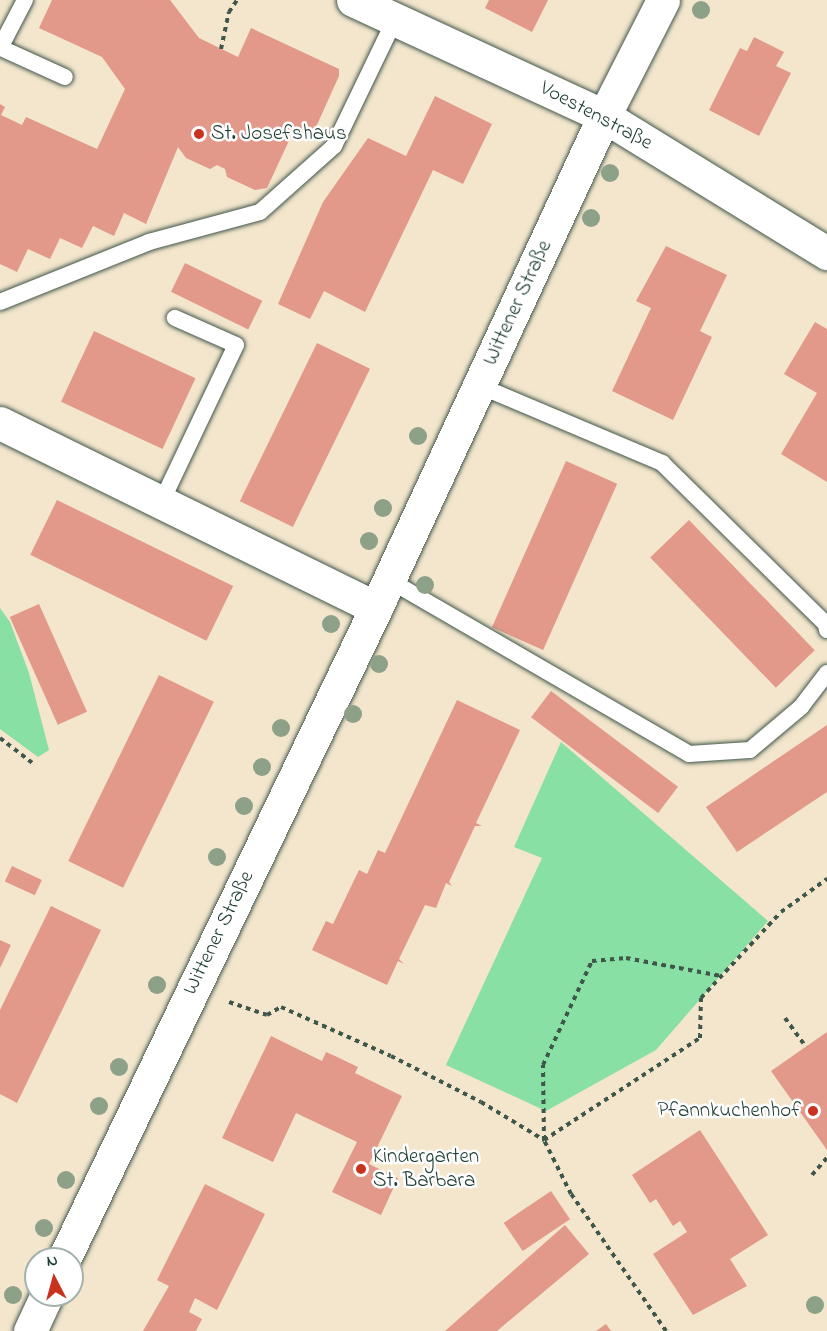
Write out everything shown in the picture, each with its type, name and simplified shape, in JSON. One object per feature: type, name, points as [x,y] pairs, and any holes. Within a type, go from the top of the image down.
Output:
[{"type":"main road","name":"Voestenstraße","points":[[353,0],[604,116],[827,253]]},
{"type":"main road","name":"Wittener Straße","points":[[70,1247],[193,985],[383,594],[604,116],[663,0]]},
{"type":"main road","points":[[0,423],[160,505],[383,594]]},
{"type":"main road","points":[[30,1331],[41,1307]]},
{"type":"lane","points":[[25,0],[1,48],[65,77]]},
{"type":"lane","points":[[0,302],[149,242],[260,212],[333,146],[395,19]]},
{"type":"lane","points":[[160,505],[236,345],[175,318]]},
{"type":"lane","points":[[480,386],[662,464],[826,624],[827,630]]},
{"type":"lane","points":[[383,594],[689,754],[750,750],[801,707],[827,673]]},
{"type":"path","points":[[221,49],[229,12],[237,0]]},
{"type":"path","points":[[0,738],[35,765]]},
{"type":"path","points":[[544,1140],[700,1038],[701,998],[781,912],[827,879]]},
{"type":"path","points":[[666,1331],[571,1194],[544,1140],[543,1065],[592,961],[626,958],[722,976]]},
{"type":"path","points":[[193,985],[267,1015],[281,1007],[291,1011],[421,1071],[544,1140]]},
{"type":"path","points":[[785,1018],[806,1047]]},
{"type":"path","points":[[812,1175],[827,1158]]},
{"type":"green space","points":[[0,608],[10,622],[29,673],[49,750],[38,757],[0,729]]},
{"type":"green space","points":[[561,742],[768,921],[656,1050],[546,1111],[446,1065],[542,858],[514,847]]},
{"type":"building","name":"St. Josefshaus","points":[[52,0],[170,0],[199,38],[238,57],[251,28],[339,69],[339,76],[311,138],[294,130],[267,188],[255,190],[227,177],[225,169],[217,165],[210,169],[186,158],[178,147],[146,224],[124,213],[114,236],[93,226],[82,248],[60,238],[50,259],[28,249],[17,272],[0,264],[0,104],[5,107],[1,115],[22,125],[26,117],[97,149],[125,89],[102,57],[39,28]]},
{"type":"building","points":[[489,0],[548,0],[532,32],[485,8]]},
{"type":"building","points":[[754,37],[784,52],[776,66],[791,73],[759,136],[709,110],[740,48],[747,51]]},
{"type":"building","points":[[435,96],[492,124],[463,184],[433,170],[365,312],[324,291],[310,319],[278,304],[323,202],[368,138],[406,156]]},
{"type":"building","points":[[666,246],[727,275],[700,331],[712,337],[673,420],[612,391],[651,308],[636,301]]},
{"type":"building","points":[[185,263],[262,301],[248,329],[171,292]]},
{"type":"building","points":[[815,322],[827,329],[827,482],[781,454],[817,393],[784,374]]},
{"type":"building","points":[[94,331],[196,378],[163,449],[61,402]]},
{"type":"building","points":[[317,343],[370,369],[293,527],[240,501]]},
{"type":"building","points":[[566,461],[617,484],[543,650],[492,627]]},
{"type":"building","points":[[57,500],[233,586],[206,641],[30,555]]},
{"type":"building","points":[[689,520],[815,650],[776,688],[650,558]]},
{"type":"building","points":[[39,604],[87,712],[58,725],[10,617]]},
{"type":"building","points":[[159,675],[214,702],[123,888],[68,861]]},
{"type":"building","points":[[551,691],[678,787],[658,813],[531,717]]},
{"type":"building","points":[[457,700],[520,730],[476,823],[482,826],[475,826],[449,882],[452,886],[446,883],[436,908],[425,905],[399,959],[404,964],[398,961],[387,985],[312,950],[326,921],[333,924],[359,870],[367,874],[378,850],[385,853]]},
{"type":"building","points":[[827,725],[827,792],[737,852],[706,807]]},
{"type":"building","points":[[12,866],[42,880],[35,895],[5,881]]},
{"type":"building","points":[[51,906],[101,930],[17,1103],[0,1094],[0,1010]]},
{"type":"building","points":[[0,940],[11,945],[0,968]]},
{"type":"building","name":"Pfannkuchenhof","points":[[827,1032],[827,1150],[771,1071]]},
{"type":"building","points":[[271,1036],[322,1061],[326,1052],[335,1056],[358,1067],[355,1073],[402,1096],[369,1164],[398,1178],[381,1215],[332,1192],[357,1142],[296,1113],[273,1162],[222,1138]]},
{"type":"building","points":[[700,1130],[768,1235],[730,1259],[747,1286],[693,1315],[653,1254],[687,1232],[680,1221],[673,1226],[656,1199],[650,1203],[632,1175]]},
{"type":"building","points":[[205,1184],[265,1214],[217,1310],[195,1298],[189,1312],[202,1319],[196,1331],[143,1331],[169,1286],[157,1280]]},
{"type":"building","points":[[551,1191],[570,1219],[523,1251],[504,1223]]},
{"type":"building","points":[[565,1225],[589,1254],[497,1331],[445,1331]]},
{"type":"building","points":[[606,1324],[611,1331],[596,1331]]},
{"type":"place","name":"St. Josefshaus","points":[[199,134]]},
{"type":"place","name":"Pfannkuchenhof","points":[[813,1111]]},
{"type":"place","name":"Kindergarten St. Barbara","points":[[361,1169]]}]
